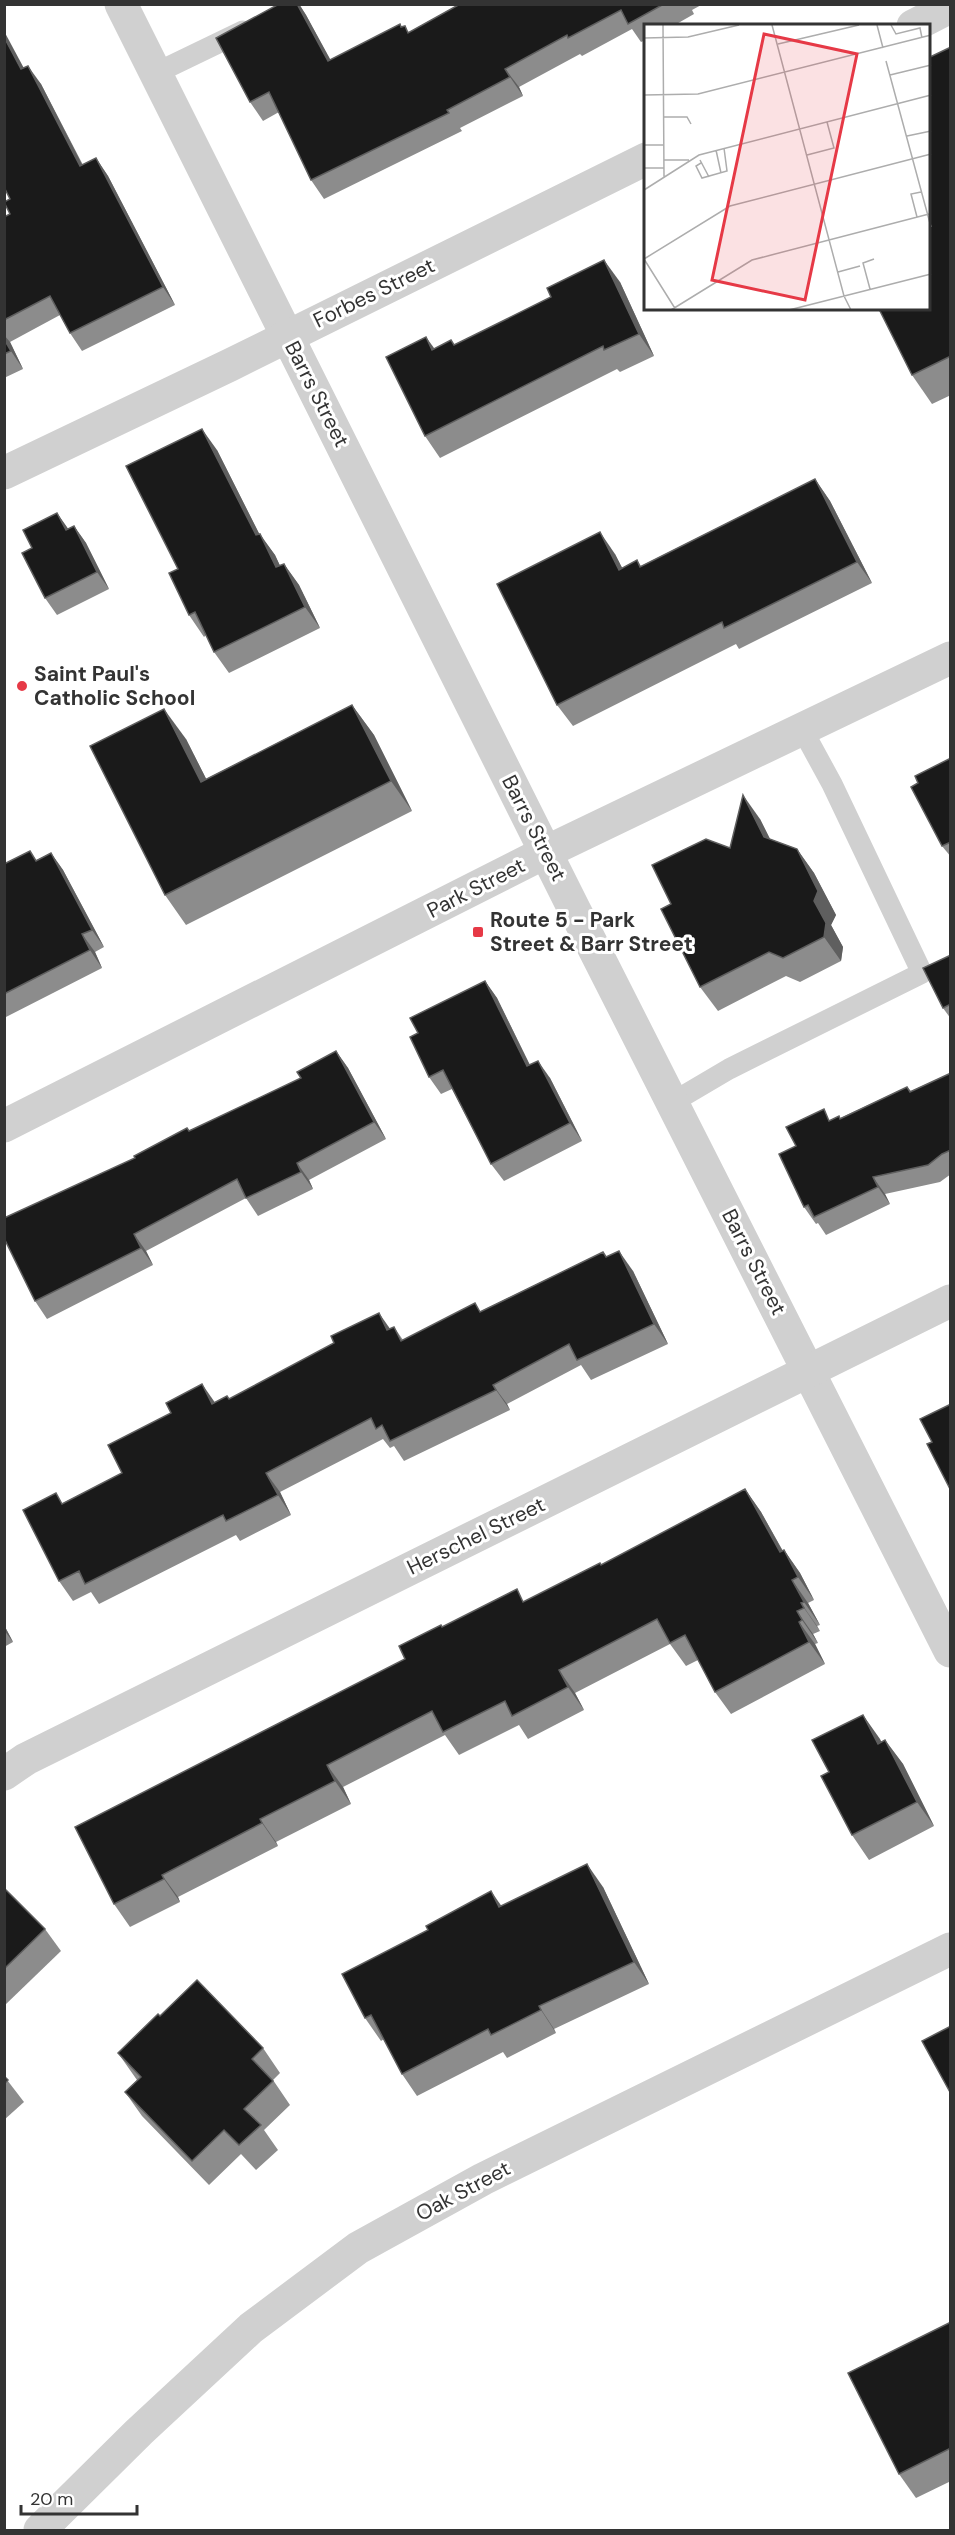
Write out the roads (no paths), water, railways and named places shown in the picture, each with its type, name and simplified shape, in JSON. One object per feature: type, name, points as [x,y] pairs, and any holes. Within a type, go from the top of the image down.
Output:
[{"type":"street","name":"Barrs Street","points":[[121,4],[546,852],[951,1651]]},
{"type":"street","points":[[917,24],[951,7]]},
{"type":"street","name":"Forbes Street","points":[[4,473],[644,160]]},
{"type":"street","name":"Park Street","points":[[4,1126],[546,852],[951,658]]},
{"type":"street","name":"Herschel Street","points":[[4,1774],[26,1759],[951,1301]]},
{"type":"street","name":"Oak Street","points":[[40,2530],[139,2432],[251,2328],[358,2248],[483,2179],[951,1949]]},
{"type":"lane","points":[[156,73],[266,20]]},
{"type":"lane","points":[[673,1102],[729,1069],[922,973],[832,784],[802,729]]},
{"type":"place","name":"Saint Paul's Catholic School","points":[[22,686]]},
{"type":"place","name":"Route 5 - Park Street & Barr Street","points":[[478,932]]}]
